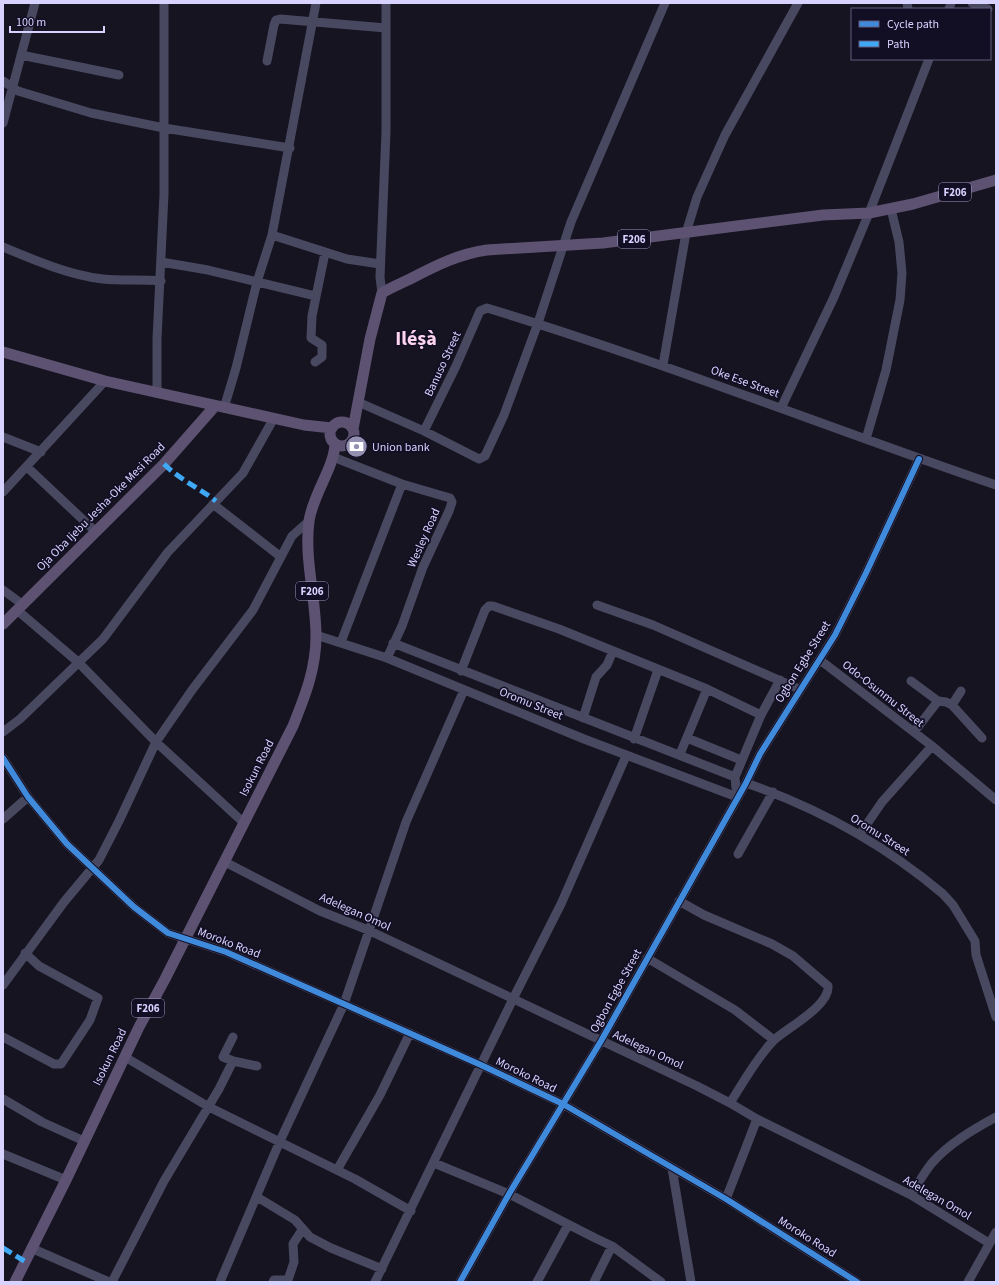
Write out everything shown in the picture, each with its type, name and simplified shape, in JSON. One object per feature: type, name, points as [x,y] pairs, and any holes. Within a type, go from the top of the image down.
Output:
[{"type":"main road","name":"F206","points":[[316,635],[308,546],[309,520],[317,490],[333,457],[353,440],[353,429],[357,415],[357,404],[370,339],[382,293],[396,284],[448,259],[471,253],[510,248],[564,246],[686,233],[823,215],[869,213],[913,204],[996,180]]},
{"type":"main road","points":[[3,352],[105,381],[219,407],[304,425],[349,424],[353,429]]},
{"type":"main road","points":[[336,425],[357,404]]},
{"type":"main road","name":"Oja Oba Ijebu Jesha-Oke Mesi Road","points":[[3,624],[164,464],[219,407]]},
{"type":"main road","points":[[304,425],[340,446],[347,445]]},
{"type":"main road","name":"F206","points":[[333,457],[333,442],[330,432],[336,425]]},
{"type":"main road","name":"Isokun Road","points":[[15,1282],[125,1057],[293,726],[310,681],[316,635]]},
{"type":"street","points":[[3,123],[34,3]]},
{"type":"street","points":[[157,393],[157,339],[162,262],[164,194],[164,3]]},
{"type":"street","points":[[219,407],[236,368],[257,282],[272,235],[288,159],[316,3]]},
{"type":"street","points":[[382,293],[380,264],[386,132],[386,3]]},
{"type":"street","points":[[357,404],[424,431],[479,459],[485,456],[504,415],[538,323],[571,222],[642,61],[665,3]]},
{"type":"street","points":[[663,365],[686,233],[697,197],[725,135],[798,3]]},
{"type":"street","points":[[972,3],[986,8]]},
{"type":"street","points":[[266,61],[276,20],[313,21],[386,28]]},
{"type":"street","points":[[21,55],[119,75]]},
{"type":"street","points":[[781,408],[834,297],[869,213],[929,60]]},
{"type":"street","points":[[3,81],[18,91],[91,113],[164,128],[290,148]]},
{"type":"street","points":[[866,438],[886,370],[900,300],[902,273],[899,242],[893,208]]},
{"type":"street","points":[[272,235],[347,259],[380,264]]},
{"type":"street","points":[[3,247],[35,261],[88,277],[117,280],[161,281]]},
{"type":"street","points":[[315,362],[322,357],[322,344],[311,338],[310,332],[325,253]]},
{"type":"street","points":[[162,262],[208,270],[316,296]]},
{"type":"street","name":"Oke Ese Street","points":[[484,308],[538,323],[663,365],[866,438],[919,459],[996,485]]},
{"type":"street","name":"Banuso Street","points":[[424,431],[456,366],[480,311],[484,308]]},
{"type":"street","points":[[3,492],[105,381]]},
{"type":"street","points":[[3,732],[20,719],[103,639],[168,552],[243,473],[274,418]]},
{"type":"street","points":[[3,437],[41,452]]},
{"type":"street","name":"Wesley Road","points":[[333,457],[402,484],[450,498],[452,502],[423,567],[402,626],[393,643],[388,658]]},
{"type":"street","name":"Ogbon Egbe Street","points":[[460,1282],[509,1194],[601,1041],[746,783],[760,754],[799,689],[820,660],[866,573],[919,459]]},
{"type":"street","points":[[27,467],[96,532]]},
{"type":"street","points":[[341,642],[402,484]]},
{"type":"street","points":[[213,504],[281,557]]},
{"type":"street","points":[[3,985],[25,953],[104,852],[156,742],[192,690],[253,610],[292,536],[309,520]]},
{"type":"street","points":[[3,590],[78,662],[156,742],[244,823]]},
{"type":"street","points":[[597,605],[653,625],[799,689]]},
{"type":"street","points":[[461,670],[485,610],[489,606],[525,616],[613,651],[706,689],[761,715]]},
{"type":"street","name":"Oromu Street","points":[[316,635],[388,658],[626,756],[738,795]]},
{"type":"street","points":[[393,643],[634,738],[680,754],[735,777]]},
{"type":"street","points":[[584,718],[596,677],[607,665],[613,651]]},
{"type":"street","name":"Odo-Osunmu Street","points":[[820,660],[932,746],[996,800]]},
{"type":"street","points":[[634,738],[658,670]]},
{"type":"street","points":[[738,795],[735,777],[741,760],[761,715],[780,680]]},
{"type":"street","points":[[911,681],[938,701],[946,702],[952,705],[982,738]]},
{"type":"street","points":[[680,754],[706,689]]},
{"type":"street","points":[[220,1282],[280,1141],[344,1004],[368,930],[408,818],[464,690]]},
{"type":"street","points":[[952,705],[961,690]]},
{"type":"street","points":[[914,732],[938,701]]},
{"type":"street","points":[[687,738],[741,760]]},
{"type":"street","points":[[860,834],[882,802],[932,746]]},
{"type":"street","points":[[375,1282],[411,1211],[513,999],[562,904],[626,756]]},
{"type":"street","name":"Moroko Road","points":[[3,758],[28,797],[66,844],[154,923],[168,933],[226,952],[481,1065],[563,1104],[726,1199],[857,1282]]},
{"type":"street","name":"Oromu Street","points":[[746,783],[772,792],[860,834],[943,894],[953,905],[975,941],[976,955],[996,1017]]},
{"type":"street","points":[[738,854],[772,792]]},
{"type":"street","points":[[3,819],[28,797]]},
{"type":"street","name":"Adelegan Omol","points":[[225,862],[320,911],[368,930],[730,1103],[757,1119],[911,1195],[990,1243]]},
{"type":"street","points":[[679,901],[704,915],[772,944],[793,956],[828,986],[828,995],[806,1017],[774,1040],[748,1074],[730,1103]]},
{"type":"street","points":[[3,1037],[54,1064],[60,1064],[90,1020],[98,998],[39,966],[25,953]]},
{"type":"street","points":[[647,958],[735,1010],[774,1040]]},
{"type":"street","points":[[337,1170],[380,1094],[410,1033]]},
{"type":"street","points":[[233,1037],[223,1057],[233,1061],[257,1066]]},
{"type":"street","points":[[125,1057],[209,1107],[376,1190],[411,1211]]},
{"type":"street","points":[[112,1282],[164,1181],[209,1107],[233,1061]]},
{"type":"street","points":[[3,1099],[42,1122],[84,1141]]},
{"type":"street","points":[[911,1195],[931,1164],[972,1131],[996,1117]]},
{"type":"street","points":[[726,1199],[757,1119]]},
{"type":"street","points":[[3,1154],[66,1180]]},
{"type":"street","points":[[434,1163],[509,1194],[568,1226],[612,1246],[661,1282]]},
{"type":"street","points":[[672,1168],[691,1282]]},
{"type":"street","points":[[257,1197],[295,1220],[302,1230],[310,1237],[331,1248],[382,1268]]},
{"type":"street","points":[[537,1282],[568,1226]]},
{"type":"street","points":[[273,1282],[274,1280],[280,1278],[288,1280],[294,1262],[293,1244],[302,1230]]},
{"type":"street","points":[[968,1282],[996,1232]]},
{"type":"street","points":[[594,1282],[612,1246]]},
{"type":"street","points":[[31,1248],[104,1281]]},
{"type":"marked path","points":[[164,464],[216,501]]},
{"type":"marked path","points":[[3,1248],[26,1262]]},
{"type":"cycle path","points":[[460,1282],[509,1194],[601,1041],[746,783],[760,754],[835,635],[866,573],[919,459]]},
{"type":"cycle path","points":[[3,758],[28,797],[67,844],[134,907],[168,933],[226,952],[481,1065],[563,1104],[726,1199],[857,1282]]},
{"type":"place","name":"Union bank","points":[[356,447]]},
{"type":"district","name":"Iléṣà","points":[[416,339]]}]
